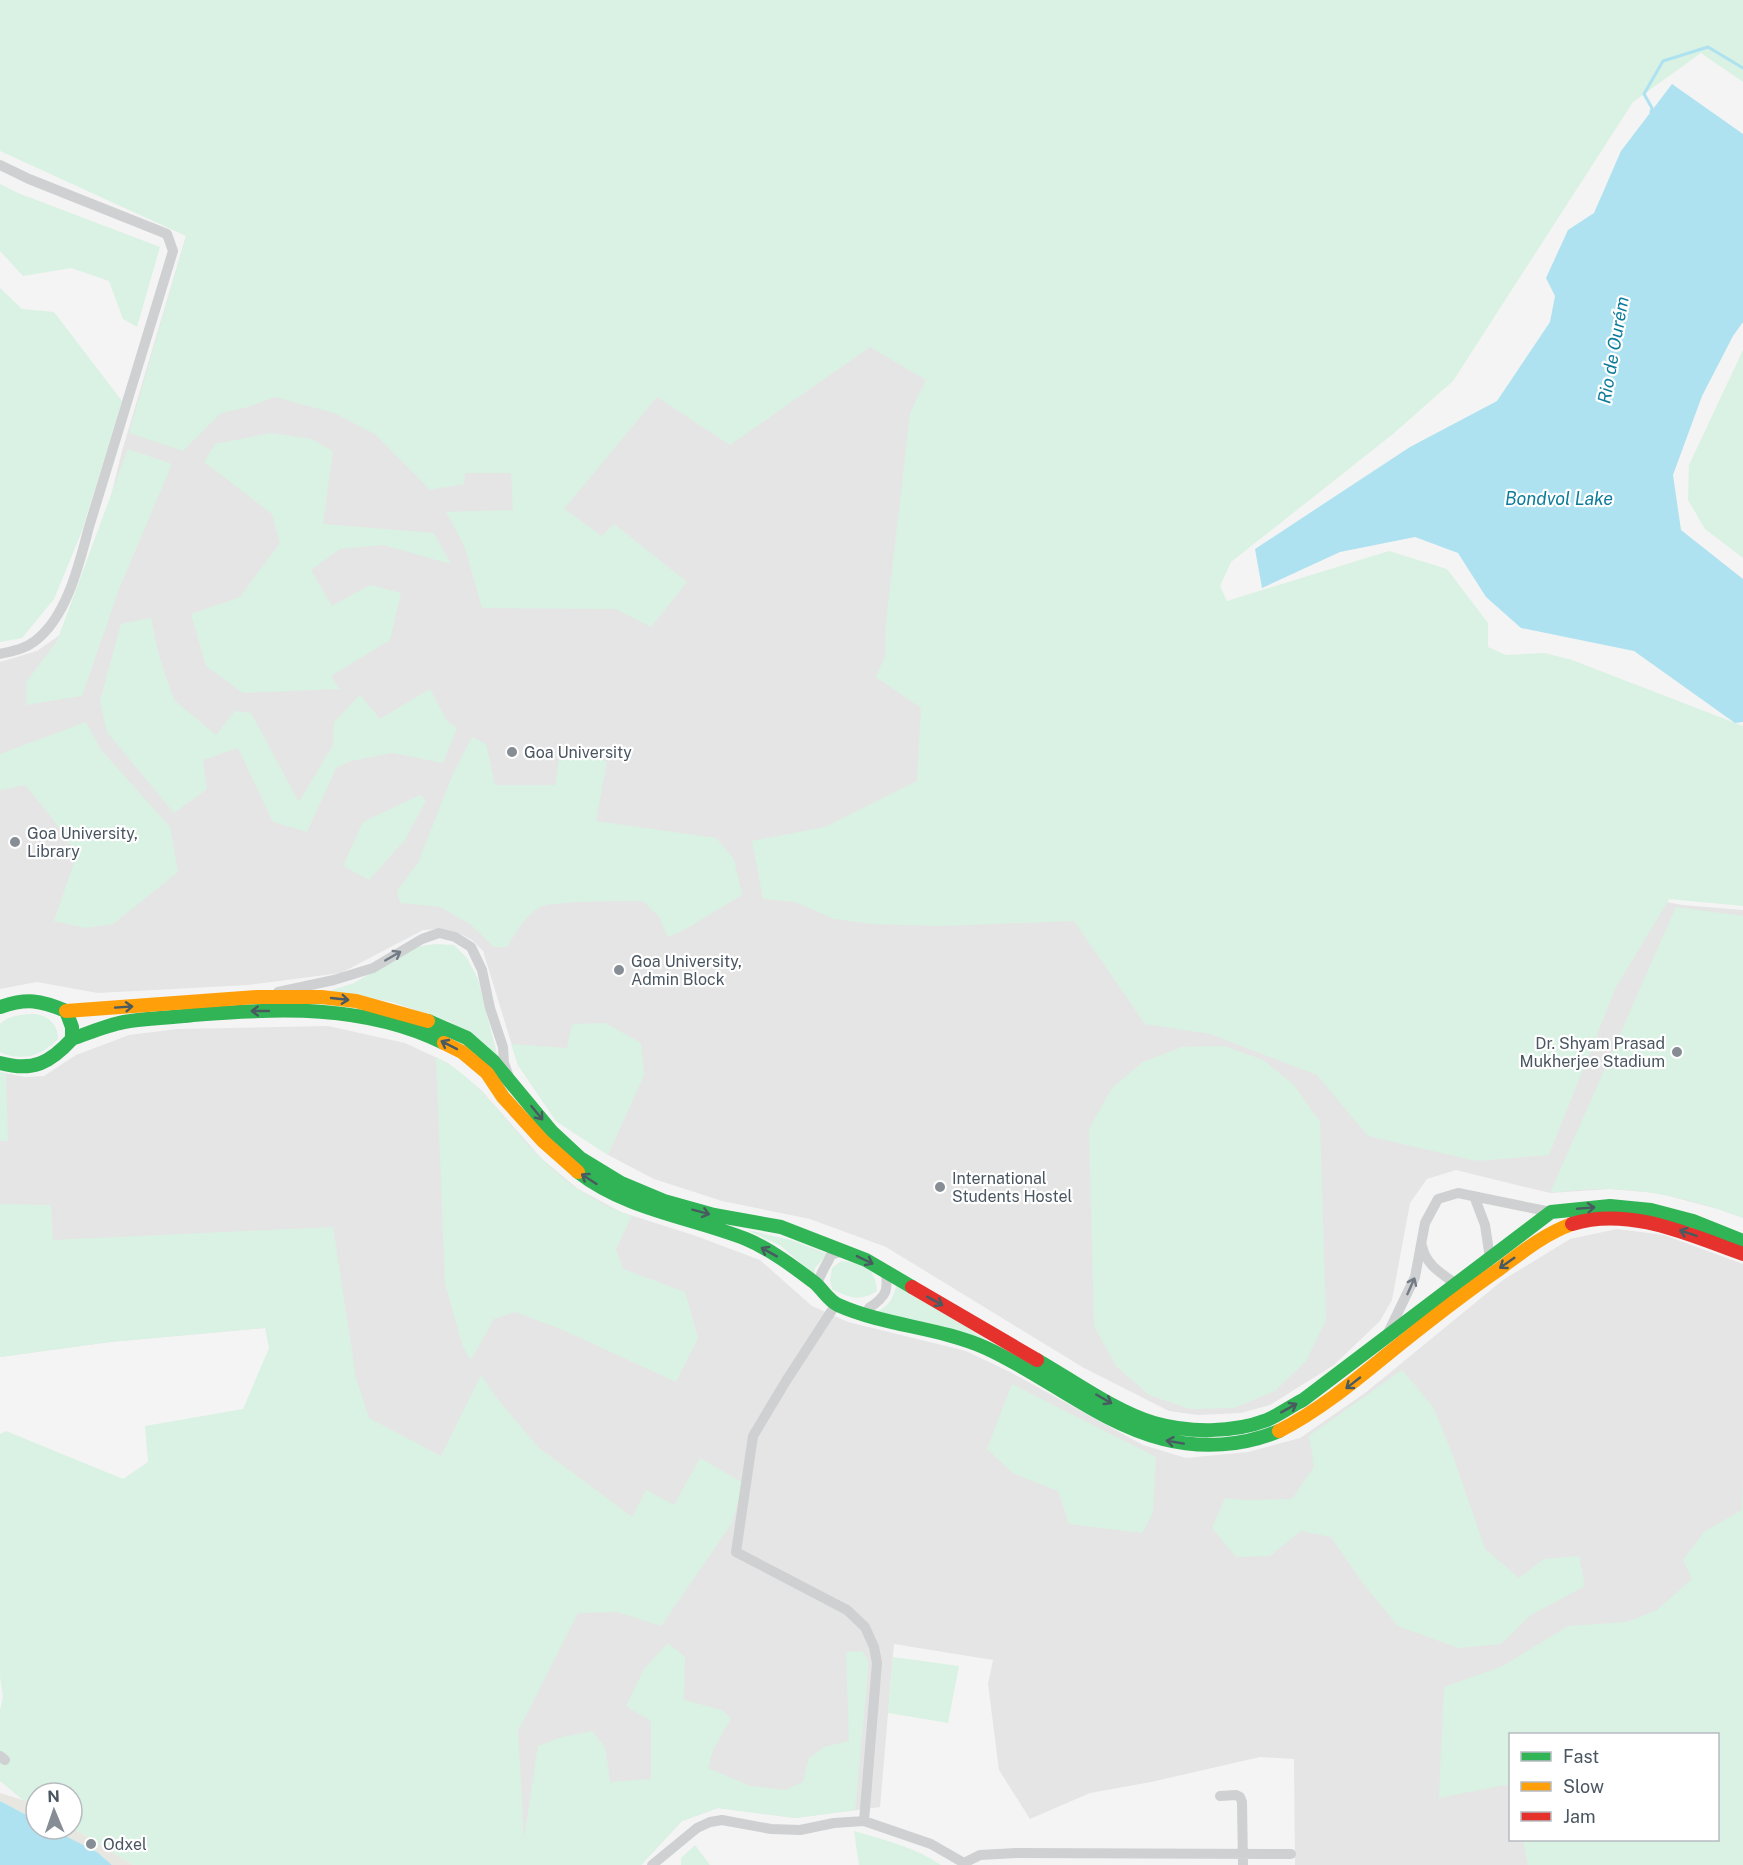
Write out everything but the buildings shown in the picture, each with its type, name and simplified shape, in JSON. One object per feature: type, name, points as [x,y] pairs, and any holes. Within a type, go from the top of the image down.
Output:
[{"type":"main road","points":[[0,1007],[20,999],[40,1001],[66,1011],[257,997],[321,997],[356,1001],[430,1021],[467,1038],[493,1061],[552,1132],[589,1164],[621,1183],[664,1202],[714,1215],[781,1227],[845,1250],[886,1270],[1122,1409],[1154,1423],[1194,1430],[1232,1429],[1267,1420],[1303,1400],[1532,1246],[1561,1229],[1588,1220],[1649,1222],[1741,1247]]},
{"type":"main road","points":[[66,1011],[72,1027],[72,1038]]},
{"type":"main road","points":[[0,1063],[13,1067],[42,1064],[56,1056],[72,1038],[123,1022],[251,1011],[320,1011],[354,1014],[391,1022],[428,1035],[462,1052],[487,1073],[503,1097],[543,1141],[591,1181],[660,1213],[748,1240],[779,1258],[817,1285],[836,1304],[991,1350],[1115,1422],[1149,1438],[1193,1446],[1234,1444],[1273,1435],[1312,1413],[1456,1284],[1551,1212],[1610,1206],[1651,1210],[1693,1221],[1741,1247]]},
{"type":"main road","points":[[851,1309],[869,1308]]},
{"type":"street","points":[[0,165],[28,179],[167,234],[173,250],[68,597],[47,630],[35,642],[21,649],[0,654]]},
{"type":"street","points":[[257,997],[334,980],[373,968],[422,939],[438,933],[455,937],[471,947],[482,970],[510,1081]]},
{"type":"street","points":[[1392,1339],[1415,1277],[1425,1224],[1438,1199],[1458,1193],[1551,1212]]},
{"type":"street","points":[[1474,1196],[1485,1225],[1490,1258]]},
{"type":"street","points":[[1422,1245],[1424,1256],[1430,1265],[1456,1284]]},
{"type":"street","points":[[817,1285],[822,1270],[831,1255],[845,1250]]},
{"type":"street","points":[[869,1308],[885,1296],[888,1285],[886,1270]]},
{"type":"street","points":[[836,1304],[753,1436],[736,1552],[847,1611],[865,1627],[874,1647],[877,1663],[864,1821]]},
{"type":"street","points":[[1220,1796],[1236,1795],[1242,1802],[1243,1865]]},
{"type":"street","points":[[652,1865],[697,1828],[710,1822],[730,1821],[771,1829],[800,1830],[834,1823],[864,1821],[931,1844],[964,1864],[980,1855],[1016,1853],[1291,1854]]},
{"type":"shaded area","name":"Goa University","points":[[802,175],[998,470],[1515,873],[1682,905],[1743,910],[1743,1218],[1657,1193],[1610,1189],[1550,1193],[1456,1170],[1427,1179],[1410,1203],[1392,1300],[1380,1321],[1334,1365],[1270,1405],[1241,1413],[1198,1415],[1169,1411],[1084,1368],[886,1247],[810,1219],[722,1201],[654,1179],[608,1155],[556,1121],[518,1065],[483,951],[472,940],[460,934],[438,929],[423,930],[341,973],[248,985],[98,993],[37,982],[0,989],[0,662],[37,651],[64,632],[95,561],[122,451],[186,236]]},
{"type":"shaded area","points":[[328,1026],[405,1043],[448,1063],[481,1090],[542,1159],[578,1189],[621,1212],[760,1260],[812,1306],[848,1322],[966,1351],[1010,1372],[1143,1445],[1186,1458],[1248,1452],[1300,1438],[1365,1393],[1503,1280],[1570,1239],[1617,1229],[1664,1235],[1743,1264],[1743,1629],[1509,1733],[1509,1841],[1529,1841],[1530,1865],[1295,1865],[1294,1759],[1260,1757],[1151,1782],[1090,1793],[1030,1819],[999,1770],[988,1684],[993,1660],[894,1644],[880,1807],[795,1818],[718,1808],[682,1821],[641,1865],[524,1844],[265,1328],[110,1342],[0,1357],[0,1072],[25,1077],[44,1076],[76,1055],[129,1035],[177,1029]]},
{"type":"green space","points":[[0,0],[1743,0],[1743,82],[1701,53],[1633,102],[1453,381],[1393,434],[1231,562],[1220,586],[1227,601],[1389,551],[1447,569],[1488,623],[1488,647],[1506,655],[1545,653],[1572,660],[1743,726],[1743,906],[1669,899],[1616,987],[1549,1155],[1476,1161],[1368,1136],[1317,1075],[1210,1034],[1145,1024],[1074,921],[939,926],[872,924],[834,919],[795,902],[763,899],[752,841],[825,827],[917,781],[921,708],[876,677],[885,656],[886,623],[910,413],[926,380],[870,347],[730,445],[657,397],[564,509],[602,536],[614,524],[687,582],[651,627],[616,609],[482,608],[464,545],[446,512],[513,510],[511,473],[465,473],[464,484],[430,490],[375,434],[334,413],[275,397],[248,407],[221,413],[183,451],[129,433],[186,236],[0,151]]},
{"type":"green space","points":[[0,184],[160,247],[137,327],[123,319],[109,281],[71,268],[23,276],[0,251]]},
{"type":"green space","points":[[0,288],[22,309],[54,312],[122,401],[82,531],[54,599],[22,638],[0,642]]},
{"type":"green space","points":[[1743,350],[1743,558],[1705,529],[1688,500],[1689,465]]},
{"type":"green space","points":[[271,433],[311,439],[333,451],[323,524],[434,533],[451,564],[383,545],[340,549],[311,570],[332,606],[370,585],[401,593],[390,640],[331,676],[340,689],[243,693],[206,666],[191,614],[240,597],[280,543],[272,514],[204,462],[215,444]]},
{"type":"green space","points":[[128,449],[172,464],[119,589],[82,696],[26,705],[27,681],[57,641]]},
{"type":"green space","points":[[151,618],[159,656],[174,700],[216,735],[235,711],[251,713],[299,802],[333,745],[334,722],[360,695],[380,719],[430,689],[447,721],[457,728],[443,763],[393,753],[351,761],[336,768],[307,832],[273,822],[238,748],[203,760],[207,789],[174,813],[107,732],[100,701],[121,624]]},
{"type":"green space","points":[[86,722],[101,750],[170,827],[178,872],[113,924],[85,928],[54,921],[77,854],[25,785],[0,790],[0,754]]},
{"type":"green space","points":[[472,737],[486,744],[495,785],[555,785],[560,753],[607,761],[596,821],[716,838],[734,859],[742,895],[684,930],[668,937],[659,917],[643,901],[547,905],[540,907],[530,915],[507,947],[494,947],[470,924],[440,907],[400,903],[397,891],[418,863],[453,774]]},
{"type":"green space","points":[[420,795],[426,800],[405,840],[369,880],[343,866],[363,822]]},
{"type":"green space","name":"Dr. Shyam Prasad Mukherjee Stadium","points":[[1676,907],[1743,916],[1743,1218],[1695,1202],[1661,1194],[1603,1189],[1550,1193]]},
{"type":"green space","points":[[435,944],[454,945],[467,958],[478,979],[499,1062],[451,1022],[392,1002],[329,991],[354,983],[415,947]]},
{"type":"green space","points":[[36,1014],[52,1022],[57,1030],[58,1039],[45,1050],[31,1056],[16,1057],[0,1052],[0,1024],[12,1017]]},
{"type":"green space","points":[[605,1023],[641,1043],[644,1075],[608,1155],[556,1121],[518,1065],[511,1044],[567,1048],[572,1024]]},
{"type":"green space","points":[[1224,1046],[1263,1060],[1294,1085],[1320,1122],[1326,1320],[1306,1361],[1275,1391],[1234,1408],[1190,1409],[1149,1395],[1116,1366],[1094,1326],[1089,1129],[1112,1088],[1143,1062],[1182,1047]]},
{"type":"green space","points":[[436,1057],[467,1078],[480,1090],[529,1146],[562,1177],[595,1200],[632,1216],[616,1249],[623,1269],[685,1292],[698,1338],[676,1382],[563,1330],[515,1312],[494,1319],[471,1360],[463,1347],[445,1283]]},
{"type":"green space","points":[[0,1072],[6,1073],[8,1141],[0,1141]]},
{"type":"green space","points":[[0,1204],[51,1205],[53,1240],[333,1227],[356,1378],[369,1418],[441,1456],[481,1375],[495,1396],[539,1448],[632,1517],[646,1490],[674,1505],[700,1458],[743,1483],[732,1523],[661,1626],[617,1612],[578,1613],[518,1731],[524,1839],[538,1746],[562,1737],[592,1731],[605,1747],[610,1782],[651,1779],[651,1721],[626,1706],[644,1669],[668,1643],[685,1657],[684,1700],[722,1710],[731,1718],[713,1750],[708,1768],[750,1786],[785,1790],[803,1782],[809,1758],[824,1747],[849,1741],[846,1652],[862,1651],[869,1662],[855,1810],[795,1818],[718,1808],[682,1821],[641,1865],[133,1865],[84,1835],[84,1781],[24,1781],[24,1801],[0,1781],[0,1710],[3,1697],[0,1677],[0,1434],[6,1431],[123,1479],[148,1462],[145,1426],[243,1409],[269,1348],[265,1328],[110,1342],[0,1357]]},
{"type":"green space","points":[[747,1230],[791,1240],[828,1254],[815,1268],[814,1275],[781,1246]]},
{"type":"green space","points":[[841,1261],[856,1263],[867,1268],[874,1277],[877,1291],[860,1298],[844,1295],[832,1289],[830,1280],[832,1268]]},
{"type":"green space","points":[[897,1282],[1013,1357],[877,1312],[891,1300]]},
{"type":"green space","points":[[1402,1370],[1433,1407],[1452,1453],[1485,1549],[1519,1578],[1544,1559],[1579,1556],[1585,1586],[1531,1615],[1501,1644],[1458,1648],[1398,1626],[1362,1582],[1331,1537],[1301,1531],[1270,1556],[1236,1557],[1212,1528],[1225,1498],[1292,1499],[1314,1467],[1309,1436]]},
{"type":"green space","points":[[1012,1384],[1156,1457],[1153,1513],[1142,1533],[1069,1524],[1058,1491],[1013,1473],[987,1449]]},
{"type":"green space","points":[[1743,1480],[1743,1865],[1528,1865],[1523,1841],[1719,1841],[1719,1733],[1509,1733],[1509,1784],[1439,1798],[1444,1687],[1503,1666],[1568,1626],[1627,1622],[1657,1610],[1692,1579],[1683,1560],[1704,1532],[1742,1510]]},
{"type":"green space","points":[[893,1657],[959,1666],[948,1723],[888,1713]]},
{"type":"green space","points":[[854,1831],[910,1849],[941,1865],[859,1865]]},
{"type":"green space","points":[[695,1845],[710,1865],[681,1865],[681,1858]]},
{"type":"sand","points":[[0,1793],[23,1800],[24,1814],[0,1801]]},
{"type":"sand","name":"Odxel","points":[[84,1835],[133,1865],[112,1865],[97,1852],[75,1841],[84,1841]]},
{"type":"water","name":"Bondvol Lake","points":[[1672,84],[1743,134],[1743,322],[1733,336],[1702,396],[1673,475],[1681,530],[1743,579],[1743,722],[1735,723],[1634,651],[1521,628],[1486,597],[1458,553],[1415,537],[1340,552],[1262,588],[1255,549],[1410,447],[1497,401],[1550,322],[1555,296],[1546,278],[1568,230],[1594,213],[1621,151]]},
{"type":"water","points":[[0,1801],[24,1814],[24,1841],[75,1841],[97,1852],[112,1865],[0,1865]]},
{"type":"waterway","name":"Rio de Ourém","points":[[1651,112],[1652,108],[1644,94],[1663,61],[1708,47],[1743,68]]},
{"type":"traffic: fast","points":[[0,1007],[26,1001],[49,1004],[66,1011],[72,1027],[72,1039],[48,1060],[31,1066],[12,1066],[0,1063]]},
{"type":"traffic: fast","points":[[72,1039],[111,1025],[132,1021],[289,1010],[352,1015],[383,1021],[414,1030],[444,1043]]},
{"type":"traffic: fast","points":[[428,1021],[467,1038],[493,1061],[552,1132],[580,1158],[621,1183],[664,1201],[714,1215],[781,1227],[866,1260],[912,1287]]},
{"type":"traffic: fast","points":[[578,1172],[597,1185],[638,1204],[725,1231],[755,1243],[807,1277],[838,1305],[874,1318],[950,1335],[986,1348],[1116,1422],[1139,1431],[1163,1439],[1207,1445],[1237,1443],[1279,1431]]},
{"type":"traffic: fast","points":[[1037,1360],[1110,1404],[1154,1423],[1196,1430],[1240,1427],[1267,1420],[1303,1400],[1551,1212],[1610,1206],[1651,1210],[1693,1221],[1743,1241]]},
{"type":"traffic: slow","points":[[66,1011],[257,997],[321,997],[356,1001],[428,1021]]},
{"type":"traffic: slow","points":[[444,1043],[462,1052],[487,1073],[503,1097],[543,1141],[578,1172]]},
{"type":"traffic: slow","points":[[1279,1431],[1334,1397],[1440,1312],[1542,1238],[1572,1224]]},
{"type":"traffic: jam","points":[[1572,1224],[1594,1219],[1615,1218],[1637,1221],[1681,1231],[1743,1254]]},
{"type":"traffic: jam","points":[[912,1287],[1037,1360]]},
{"type":"place","name":"Goa University","points":[[512,752]]},
{"type":"place","name":"Goa University, Library","points":[[15,842]]},
{"type":"place","name":"Goa University, Admin Block","points":[[619,970]]},
{"type":"place","name":"Dr. Shyam Prasad Mukherjee Stadium","points":[[1677,1052]]},
{"type":"place","name":"International Students Hostel","points":[[940,1187]]},
{"type":"place","name":"Odxel","points":[[91,1844]]}]
